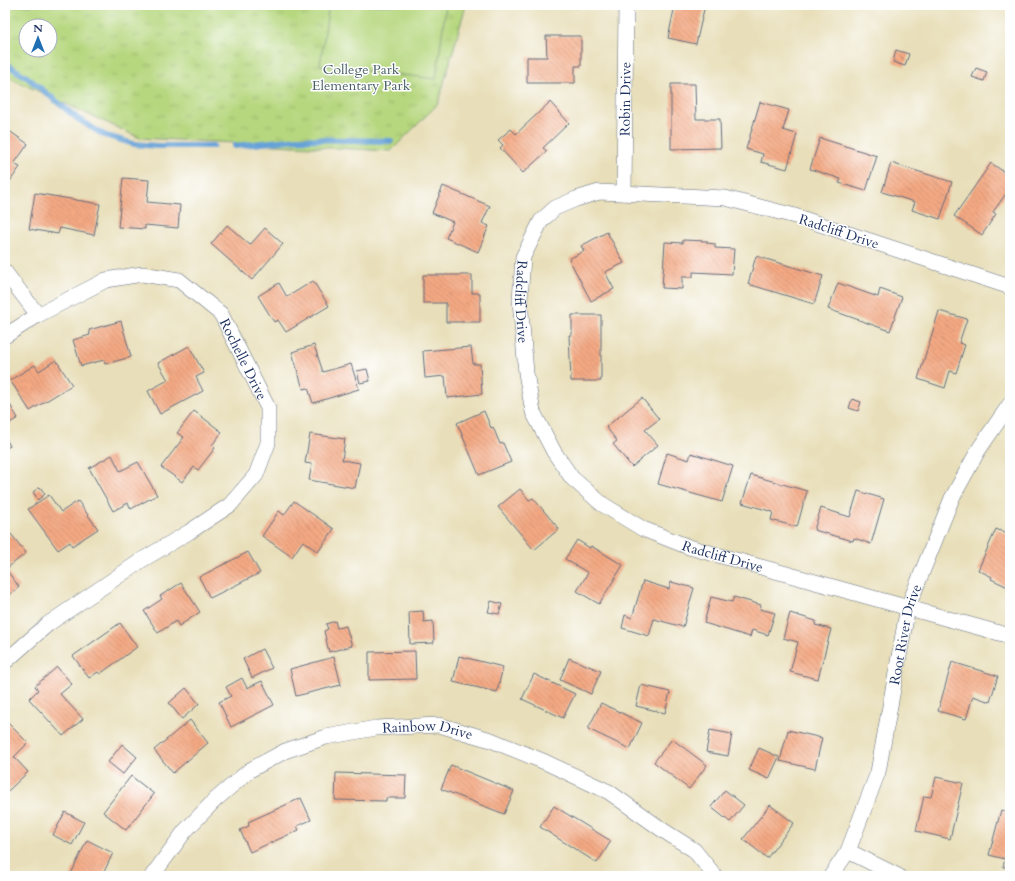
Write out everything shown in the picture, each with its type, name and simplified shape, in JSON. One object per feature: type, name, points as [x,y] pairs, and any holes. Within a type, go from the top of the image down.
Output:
[{"type":"street","name":"Robin Drive","points":[[624,193],[626,5]]},
{"type":"street","name":"Radcliff Drive","points":[[1010,287],[795,216],[725,198],[599,192],[576,199],[555,208],[541,221],[523,257],[520,300],[526,373],[533,412],[554,452],[568,473],[602,504],[643,529],[689,547],[1010,636]]},
{"type":"street","points":[[5,272],[38,315]]},
{"type":"street","name":"Rochelle Drive","points":[[5,336],[38,315],[106,280],[142,274],[179,280],[221,314],[268,408],[268,443],[256,475],[230,505],[142,560],[48,624],[5,662]]},
{"type":"street","name":"Root River Drive","points":[[831,876],[848,851],[878,772],[908,607],[952,498],[979,449],[1010,404]]},
{"type":"street","name":"Rainbow Drive","points":[[152,876],[185,831],[214,800],[250,770],[285,751],[326,737],[376,728],[439,725],[491,740],[545,762],[609,792],[664,831],[694,850],[715,876]]},
{"type":"street","points":[[848,851],[898,876]]},
{"type":"green space","name":"College Park Elementary Park","points":[[5,5],[466,5],[438,104],[391,151],[140,138],[14,80],[5,73]]},
{"type":"green space","points":[[329,5],[446,5],[436,79],[320,65]]},
{"type":"building","points":[[563,5],[578,5],[578,8]]},
{"type":"building","points":[[675,5],[705,5],[696,44],[668,38]]},
{"type":"building","points":[[546,36],[581,36],[581,66],[575,66],[575,83],[527,83],[527,57],[547,57]]},
{"type":"building","points":[[896,50],[909,54],[905,66],[893,62]]},
{"type":"building","points":[[976,68],[987,72],[984,81],[972,77]]},
{"type":"building","points":[[671,84],[695,84],[696,119],[720,119],[721,148],[671,149]]},
{"type":"building","points":[[550,102],[569,123],[543,148],[547,151],[523,173],[500,148],[503,145],[498,140],[511,129],[516,134]]},
{"type":"building","points":[[760,102],[789,110],[783,130],[797,134],[787,169],[761,162],[763,154],[746,149]]},
{"type":"building","points":[[5,128],[28,144],[14,164],[20,167],[8,184],[5,182]]},
{"type":"building","points":[[820,138],[877,156],[866,191],[839,183],[841,179],[810,169]]},
{"type":"building","points":[[891,163],[952,182],[940,219],[912,210],[915,202],[882,192]]},
{"type":"building","points":[[991,163],[1010,176],[1010,188],[993,212],[996,214],[982,235],[954,216]]},
{"type":"building","points":[[123,178],[149,180],[147,202],[180,205],[178,228],[145,225],[145,229],[118,227]]},
{"type":"building","points":[[443,186],[490,206],[482,223],[489,226],[478,252],[446,238],[453,222],[432,213]]},
{"type":"building","points":[[35,193],[100,204],[94,235],[60,228],[58,234],[29,229]]},
{"type":"building","points":[[227,225],[250,245],[265,228],[283,244],[252,280],[211,244]]},
{"type":"building","points":[[607,232],[624,263],[605,272],[614,289],[591,301],[569,259],[584,251],[581,246]]},
{"type":"building","points":[[683,240],[707,241],[707,243],[715,244],[715,248],[734,249],[732,274],[693,272],[693,277],[682,277],[682,289],[662,288],[665,242],[683,243]]},
{"type":"building","points":[[756,256],[823,276],[814,304],[748,284]]},
{"type":"building","points":[[423,275],[472,275],[472,293],[480,293],[480,322],[446,322],[446,303],[423,303]]},
{"type":"building","points":[[313,281],[329,306],[286,332],[278,320],[274,322],[258,296],[279,283],[287,297]]},
{"type":"building","points":[[838,283],[878,297],[880,289],[902,297],[890,331],[828,309]]},
{"type":"building","points":[[939,311],[967,319],[959,343],[965,345],[956,373],[950,371],[945,388],[918,379]]},
{"type":"building","points":[[572,315],[601,315],[601,381],[571,381],[569,335],[572,335]]},
{"type":"building","points":[[121,321],[131,357],[105,364],[104,360],[81,366],[73,340],[90,335],[89,330]]},
{"type":"building","points":[[314,345],[323,372],[351,364],[359,389],[313,403],[308,388],[303,389],[292,352]]},
{"type":"building","points":[[189,346],[204,373],[196,377],[203,391],[160,414],[148,391],[168,380],[158,363]]},
{"type":"building","points":[[471,347],[473,364],[480,364],[482,394],[447,398],[445,376],[425,378],[423,351]]},
{"type":"building","points":[[56,360],[72,385],[30,411],[10,380],[35,365],[39,371]]},
{"type":"building","points":[[367,369],[370,381],[360,383],[357,371]]},
{"type":"building","points":[[5,397],[18,418],[5,426]]},
{"type":"building","points":[[642,398],[659,419],[645,430],[658,445],[632,467],[613,444],[617,441],[606,427]]},
{"type":"building","points":[[852,399],[861,402],[858,411],[849,408]]},
{"type":"building","points":[[194,411],[222,432],[212,445],[215,448],[198,470],[194,467],[182,482],[161,467],[184,437],[177,433]]},
{"type":"building","points":[[484,411],[500,444],[503,443],[511,462],[479,475],[457,423]]},
{"type":"building","points":[[310,434],[345,439],[342,460],[360,463],[355,488],[309,480],[312,464],[305,463]]},
{"type":"building","points":[[5,437],[10,446],[5,449]]},
{"type":"building","points":[[667,453],[689,460],[691,453],[733,466],[722,502],[658,484]]},
{"type":"building","points":[[112,455],[120,471],[138,462],[157,495],[131,509],[128,503],[113,511],[89,468]]},
{"type":"building","points":[[751,475],[807,491],[797,527],[771,520],[773,512],[742,503]]},
{"type":"building","points":[[40,487],[45,494],[38,500],[33,492]]},
{"type":"building","points":[[520,489],[529,500],[533,498],[559,529],[534,550],[498,507]]},
{"type":"building","points":[[858,491],[884,499],[871,544],[854,538],[853,541],[814,530],[821,508],[850,517]]},
{"type":"building","points":[[49,495],[61,512],[78,501],[98,529],[72,546],[70,542],[58,550],[28,509]]},
{"type":"building","points":[[294,501],[334,529],[318,552],[303,541],[292,557],[262,536],[279,511],[284,515]]},
{"type":"building","points":[[996,529],[1010,535],[1010,588],[991,579],[992,577],[978,570]]},
{"type":"building","points":[[11,534],[26,553],[6,569],[19,587],[5,598],[5,538]]},
{"type":"building","points":[[577,540],[590,548],[591,546],[623,565],[599,604],[577,591],[588,573],[565,559]]},
{"type":"building","points":[[248,552],[260,573],[210,598],[199,577]]},
{"type":"building","points":[[643,581],[669,589],[671,582],[694,588],[683,627],[654,619],[649,636],[622,628],[625,615],[632,618]]},
{"type":"building","points":[[181,583],[200,612],[179,626],[176,621],[158,633],[144,611],[162,599],[160,596]]},
{"type":"building","points":[[711,597],[732,602],[734,597],[761,605],[760,609],[775,613],[768,635],[752,630],[750,637],[704,623]]},
{"type":"building","points":[[491,601],[502,604],[499,614],[488,612]]},
{"type":"building","points":[[423,611],[424,622],[433,621],[434,643],[410,644],[409,612]]},
{"type":"building","points":[[790,613],[816,621],[815,625],[831,629],[818,679],[790,672],[798,642],[783,638]]},
{"type":"building","points":[[335,621],[337,628],[346,626],[352,646],[329,652],[324,631],[328,629],[326,624]]},
{"type":"building","points":[[120,623],[137,647],[100,674],[98,672],[89,678],[73,656]]},
{"type":"building","points":[[262,649],[272,668],[252,678],[243,659]]},
{"type":"building","points":[[415,651],[416,679],[369,680],[369,652]]},
{"type":"building","points":[[459,656],[503,667],[497,692],[453,682]]},
{"type":"building","points":[[334,657],[341,685],[296,696],[290,669]]},
{"type":"building","points":[[569,658],[601,671],[591,694],[560,680]]},
{"type":"building","points":[[952,662],[998,676],[990,702],[973,696],[966,719],[938,711]]},
{"type":"building","points":[[57,667],[72,684],[60,694],[83,719],[63,736],[29,699],[38,690],[35,686]]},
{"type":"building","points":[[534,674],[575,694],[563,718],[522,699]]},
{"type":"building","points":[[242,678],[247,688],[262,681],[274,705],[231,727],[219,702],[231,696],[226,687]]},
{"type":"building","points":[[641,685],[670,692],[665,713],[636,706]]},
{"type":"building","points":[[186,688],[199,704],[182,719],[169,703]]},
{"type":"building","points":[[601,703],[642,723],[630,749],[588,729]]},
{"type":"building","points":[[5,720],[28,743],[14,757],[28,772],[8,791],[5,787]]},
{"type":"building","points":[[190,720],[208,743],[173,773],[154,750]]},
{"type":"building","points":[[710,730],[732,734],[728,756],[706,752]]},
{"type":"building","points":[[788,730],[822,738],[815,769],[780,761]]},
{"type":"building","points":[[672,739],[707,765],[689,789],[654,762]]},
{"type":"building","points":[[122,744],[137,757],[123,774],[108,762]]},
{"type":"building","points":[[759,748],[779,757],[769,779],[749,770]]},
{"type":"building","points":[[451,765],[514,791],[504,814],[441,789]]},
{"type":"building","points":[[336,773],[406,775],[405,798],[386,798],[386,801],[335,800]]},
{"type":"building","points":[[131,776],[154,794],[126,830],[103,812]]},
{"type":"building","points":[[936,777],[963,783],[950,839],[916,831],[924,796],[931,797]]},
{"type":"building","points":[[725,790],[744,805],[730,822],[711,807]]},
{"type":"building","points":[[301,798],[311,820],[297,826],[299,830],[250,852],[240,830],[249,826],[248,822]]},
{"type":"building","points":[[770,805],[794,823],[767,858],[743,839]]},
{"type":"building","points":[[554,806],[611,841],[597,863],[540,827]]},
{"type":"building","points":[[1001,810],[1010,813],[1010,868],[1003,867],[1005,859],[989,855]]},
{"type":"building","points":[[65,812],[84,822],[72,845],[53,835]]},
{"type":"building","points":[[87,840],[113,853],[102,876],[70,876]]},
{"type":"waterway","points":[[5,63],[28,78],[78,119],[104,135],[134,144],[157,146],[213,146]]},
{"type":"waterway","points":[[235,146],[298,139],[391,141]]}]
